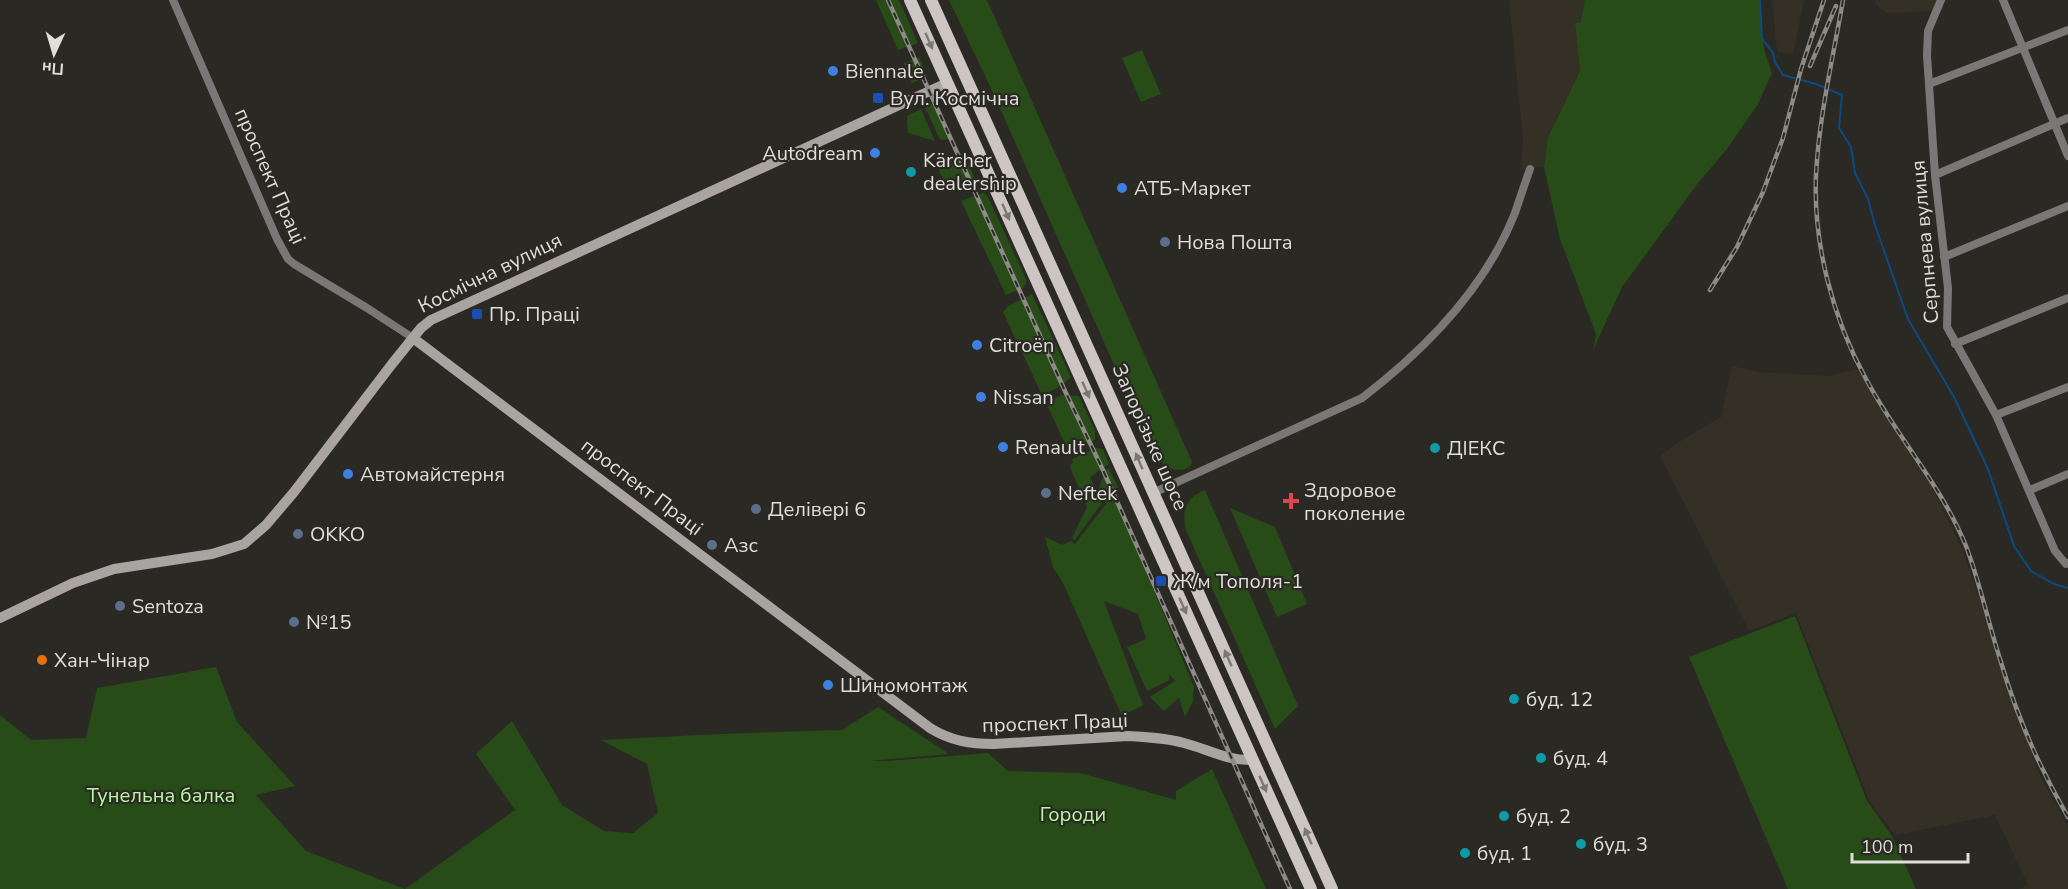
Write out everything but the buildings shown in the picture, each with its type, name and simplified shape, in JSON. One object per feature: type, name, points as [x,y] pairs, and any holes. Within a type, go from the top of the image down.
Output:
[{"type":"main road","name":"Запорізьке шосе","points":[[910,0],[1311,889]]},
{"type":"main road","name":"Запорізьке шосе","points":[[932,0],[1332,889]]},
{"type":"main road","name":"Космічна вулиця","points":[[0,618],[63,588],[114,569],[212,554],[244,544],[266,525],[294,492],[336,435],[425,325],[441,315],[965,74]]},
{"type":"main road","name":"проспект Праці","points":[[413,338],[930,728],[948,738],[974,744],[994,744],[1128,736],[1146,737],[1180,742],[1233,759],[1252,760]]},
{"type":"main road","points":[[1136,501],[1153,493]]},
{"type":"main road","points":[[1252,760],[1270,751]]},
{"type":"street","name":"проспект Праці","points":[[173,0],[277,239],[288,259],[413,338]]},
{"type":"street","name":"Серпнева вулиця","points":[[1941,0],[1928,31],[1927,55],[1935,175],[1948,288],[1947,327],[1996,415],[2055,551],[2067,564]]},
{"type":"street","points":[[2003,0],[2068,156]]},
{"type":"street","points":[[1929,84],[2068,30]]},
{"type":"street","points":[[1935,175],[2068,118]]},
{"type":"street","points":[[1153,493],[1362,398],[1390,376],[1442,328],[1478,282],[1514,214],[1530,169]]},
{"type":"street","points":[[1944,257],[2068,206]]},
{"type":"street","points":[[1955,344],[2068,298]]},
{"type":"street","points":[[1996,415],[2068,387]]},
{"type":"street","points":[[2030,490],[2068,474]]},
{"type":"shaded area","points":[[1509,0],[1585,0],[1579,24],[1575,24],[1580,71],[1548,137],[1544,167],[1521,169],[1523,138]]},
{"type":"shaded area","points":[[1772,0],[1804,0],[1793,54],[1777,52]]},
{"type":"shaded area","points":[[1875,0],[1942,0],[1940,11],[1886,13],[1876,4]]},
{"type":"shaded area","points":[[1732,366],[1759,372],[1828,376],[1857,369],[1932,488],[1963,551],[2038,771],[2068,827],[2068,889],[2019,889],[2028,885],[1995,815],[1895,835],[1869,800],[1796,613],[1749,631],[1660,456],[1721,417]]},
{"type":"green space","points":[[876,0],[899,0],[918,43],[898,50]]},
{"type":"green space","points":[[949,0],[987,0],[1192,462],[1189,468],[1176,470],[1166,466],[1151,448],[995,97]]},
{"type":"green space","points":[[1585,0],[1759,0],[1764,49],[1772,73],[1758,104],[1727,149],[1698,183],[1622,287],[1593,350],[1596,334],[1560,239],[1544,167],[1548,137],[1580,71],[1575,23],[1580,23]]},
{"type":"green space","points":[[1142,50],[1161,94],[1141,102],[1122,58]]},
{"type":"green space","points":[[919,57],[927,76],[912,83],[904,63]]},
{"type":"green space","points":[[933,103],[938,107],[951,139],[940,140],[925,107]]},
{"type":"green space","points":[[921,109],[935,141],[908,133],[907,116]]},
{"type":"green space","points":[[961,154],[965,163],[968,162],[975,179],[948,191],[938,168],[940,157]]},
{"type":"green space","points":[[983,193],[987,195],[1027,281],[1023,288],[1006,295],[961,201]]},
{"type":"green space","points":[[1032,294],[1071,377],[1057,388],[1045,393],[1041,393],[1003,312],[1008,306]]},
{"type":"green space","points":[[1062,395],[1079,396],[1095,431],[1095,440],[1069,452],[1047,405],[1049,401]]},
{"type":"green space","points":[[1096,448],[1103,449],[1109,464],[1090,477],[1102,503],[1074,541],[1072,538],[1087,507],[1070,465],[1073,462],[1072,459]]},
{"type":"green space","points":[[1109,468],[1119,489],[1113,497],[1194,687],[1193,701],[1185,717],[1179,698],[1164,711],[1150,697],[1175,681],[1169,674],[1170,680],[1147,691],[1127,647],[1146,639],[1138,614],[1104,601],[1143,705],[1122,716],[1064,585],[1053,567],[1045,537],[1062,545],[1071,541],[1075,544],[1106,504],[1099,489],[1104,472]]},
{"type":"green space","points":[[1205,490],[1298,706],[1275,729],[1186,530],[1184,516],[1187,505],[1194,496]]},
{"type":"green space","points":[[1230,508],[1275,527],[1307,604],[1277,617]]},
{"type":"green space","points":[[1795,616],[1867,801],[1892,836],[1916,889],[1788,889],[1689,657]]},
{"type":"green space","name":"Тунельна балка","points":[[216,667],[237,722],[295,786],[256,795],[306,851],[405,889],[0,889],[0,715],[31,740],[86,738],[97,688]]},
{"type":"green space","name":"Городи","points":[[878,707],[949,754],[869,761],[988,753],[1008,771],[1081,773],[1176,800],[1176,791],[1212,769],[1266,889],[405,889],[515,810],[476,754],[512,721],[562,805],[604,831],[633,833],[658,813],[647,764],[601,740],[842,730]]},
{"type":"waterway","points":[[1760,0],[1762,38],[1773,53],[1775,62],[1783,75],[1816,84],[1842,95],[1839,128],[1851,147],[1855,173],[1868,199],[1908,319],[1954,397],[1988,469],[2014,546],[2031,571],[2054,584],[2068,588]]},
{"type":"railway","points":[[888,0],[1103,470],[1290,889]]},
{"type":"railway","points":[[1710,290],[1737,247],[1763,192],[1783,138],[1801,69],[1824,0]]},
{"type":"railway","points":[[1843,0],[1823,109],[1816,175],[1818,228],[1835,306],[1854,356],[1866,379],[1956,524],[1976,574],[2013,700],[2038,760],[2068,817]]},
{"type":"railway","points":[[1810,66],[1836,6]]},
{"type":"place","name":"Biennale","points":[[833,71]]},
{"type":"place","name":"Вул. Космічна","points":[[878,98]]},
{"type":"place","name":"Autodream","points":[[875,153]]},
{"type":"place","name":"Kärcher dealership","points":[[911,172]]},
{"type":"place","name":"АТБ-Маркет","points":[[1122,188]]},
{"type":"place","name":"Нова Пошта","points":[[1165,242]]},
{"type":"place","name":"Пр. Праці","points":[[477,314]]},
{"type":"place","name":"Citroën","points":[[977,345]]},
{"type":"place","name":"Nissan","points":[[981,397]]},
{"type":"place","name":"Renault","points":[[1003,447]]},
{"type":"place","name":"ДІЕКС","points":[[1435,448]]},
{"type":"place","name":"Автомайстерня","points":[[348,474]]},
{"type":"place","name":"Neftek","points":[[1046,493]]},
{"type":"place","name":"Здоровое поколение","points":[[1291,501]]},
{"type":"place","name":"Делівері 6","points":[[756,509]]},
{"type":"place","name":"OKKO","points":[[298,534]]},
{"type":"place","name":"Азс","points":[[712,545]]},
{"type":"place","name":"Ж/м Тополя-1","points":[[1161,581]]},
{"type":"place","name":"Sentoza","points":[[120,606]]},
{"type":"place","name":"№15","points":[[294,622]]},
{"type":"place","name":"Хан-Чінар","points":[[42,660]]},
{"type":"place","name":"Шиномонтаж","points":[[828,685]]},
{"type":"place","name":"буд. 12","points":[[1514,699]]},
{"type":"place","name":"буд. 4","points":[[1541,758]]},
{"type":"place","name":"буд. 2","points":[[1504,816]]},
{"type":"place","name":"буд. 3","points":[[1581,844]]},
{"type":"place","name":"буд. 1","points":[[1465,853]]}]
